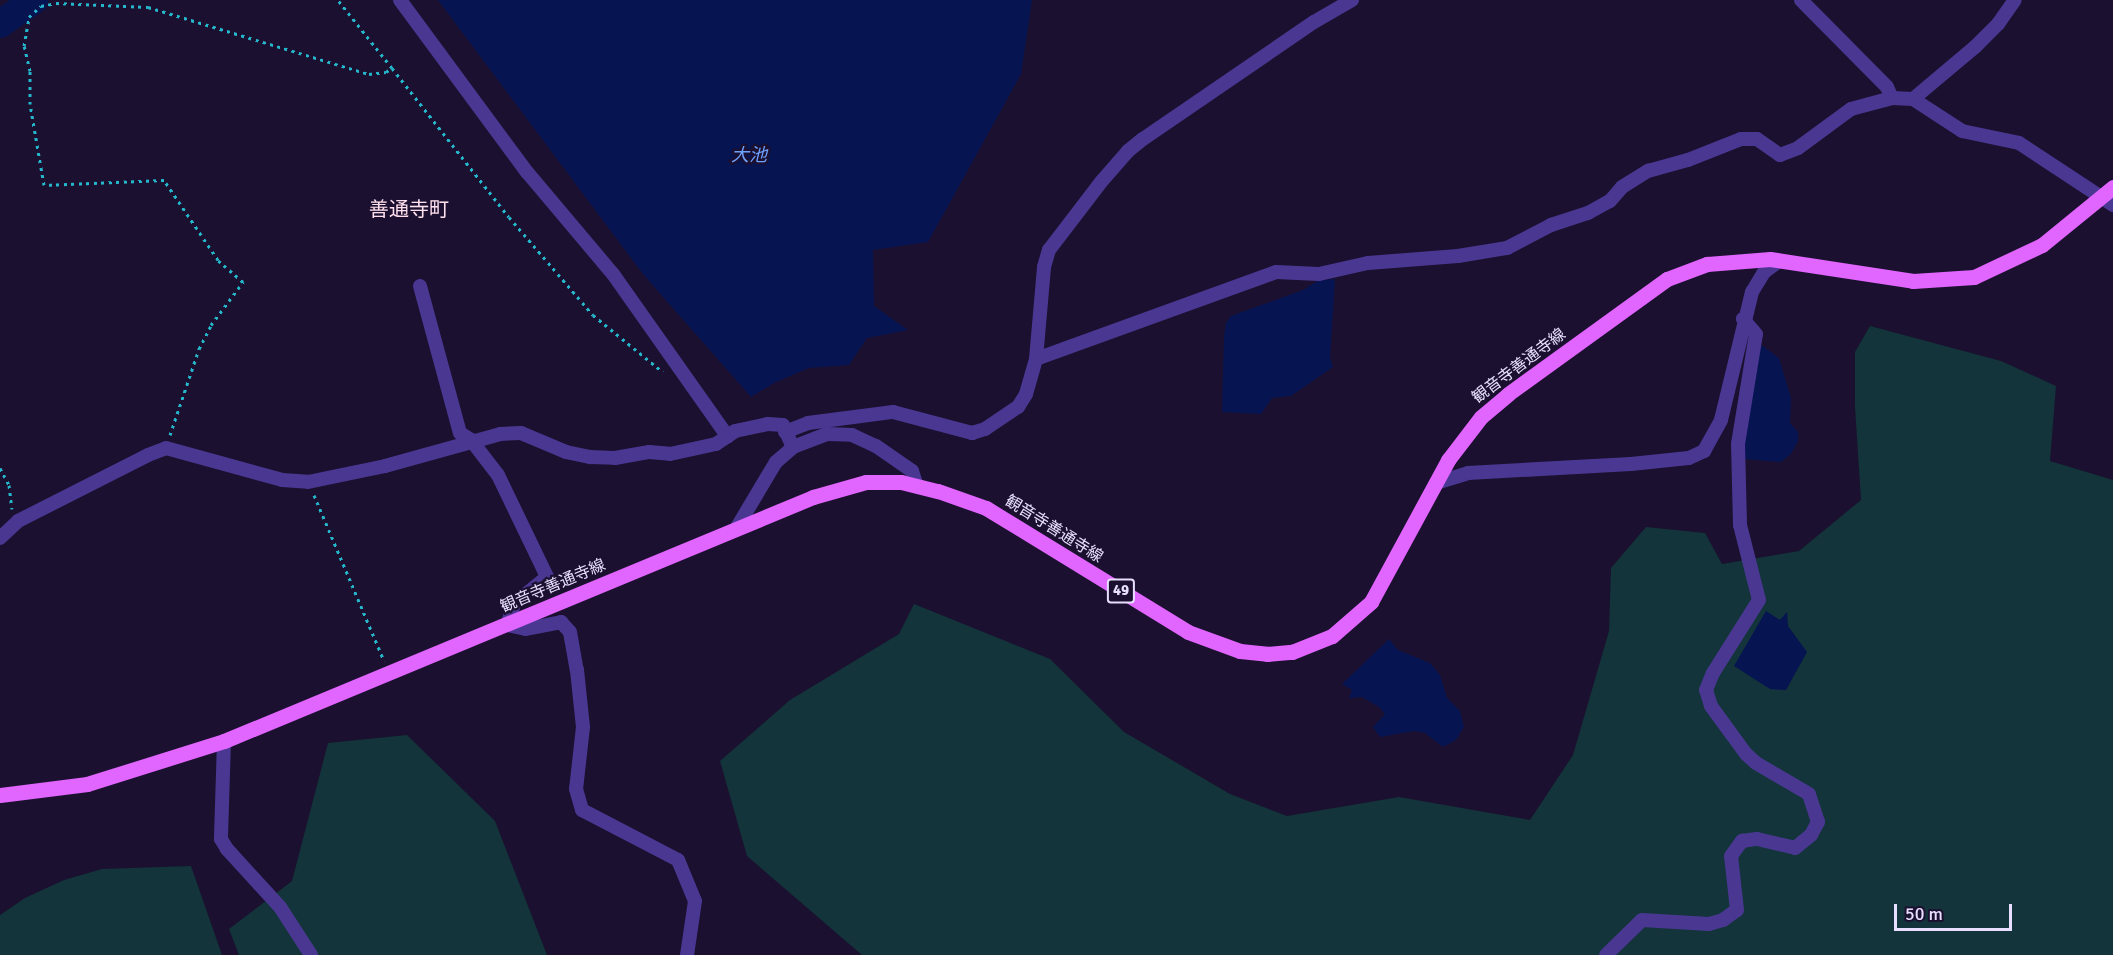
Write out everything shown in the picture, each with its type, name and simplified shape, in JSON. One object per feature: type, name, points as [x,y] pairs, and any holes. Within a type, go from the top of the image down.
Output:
[{"type":"main road","name":"観音寺善通寺線","points":[[0,795],[87,784],[224,741],[813,497],[866,482],[901,482],[986,508],[1188,632],[1240,651],[1268,654],[1292,652],[1332,636],[1371,602],[1448,460],[1480,417],[1508,394],[1667,279],[1707,264],[1735,260],[1779,261],[1913,281],[1974,278],[2042,245],[2107,201],[2113,187]]},
{"type":"street","points":[[400,0],[527,172],[612,274],[728,437]]},
{"type":"street","points":[[784,432],[808,423],[893,411],[972,433],[985,429],[1018,407],[1026,394],[1036,358],[1044,267],[1049,250],[1059,234],[1128,151],[1305,29],[1352,0]]},
{"type":"street","points":[[1802,0],[1887,87],[1892,98]]},
{"type":"street","points":[[1913,99],[1975,47],[1998,24],[2015,0]]},
{"type":"street","points":[[1036,358],[1276,272],[1319,274],[1368,263],[1458,256],[1507,248],[1551,225],[1588,213],[1610,201],[1622,187],[1648,171],[1688,160],[1741,139],[1757,139],[1780,155],[1798,148],[1851,109],[1892,98],[1913,99],[1962,131],[2019,143],[2107,201]]},
{"type":"street","points":[[1436,483],[1468,473],[1631,464],[1689,458],[1704,451],[1721,420],[1743,319],[1752,292],[1764,272],[1779,261]]},
{"type":"street","points":[[420,286],[460,433],[471,440],[498,476],[548,577],[514,604],[507,625],[526,629],[561,622],[570,632],[583,727],[576,789],[582,810],[678,860],[695,901],[687,955]]},
{"type":"street","points":[[1606,955],[1642,920],[1709,924],[1723,920],[1737,910],[1731,856],[1742,842],[1758,839],[1795,848],[1811,835],[1818,822],[1809,794],[1756,763],[1746,753],[1711,706],[1706,690],[1713,673],[1759,600],[1740,525],[1738,444],[1756,334],[1743,319]]},
{"type":"street","points":[[0,538],[15,523],[166,448],[282,480],[308,482],[385,466],[471,440],[500,434],[521,434],[566,452],[590,457],[615,458],[650,452],[670,454],[716,444],[735,431],[768,424],[783,425],[784,432],[793,447]]},
{"type":"street","points":[[736,529],[776,462],[793,447],[827,434],[852,435],[876,446],[912,471],[917,486]]},
{"type":"street","points":[[224,741],[221,839],[227,849],[280,907],[311,955]]},
{"type":"path","points":[[338,0],[509,217],[593,315],[665,374]]},
{"type":"path","points":[[166,448],[199,349],[211,325],[243,282],[218,260],[164,180],[44,185],[30,104],[30,71],[24,46],[29,17],[41,6],[56,3],[148,7],[369,74],[386,72],[392,68]]},
{"type":"path","points":[[0,468],[9,485],[15,523]]},
{"type":"path","points":[[308,482],[389,673]]},
{"type":"green space","points":[[1870,326],[2001,361],[2056,386],[2050,461],[2113,480],[2113,955],[862,955],[747,856],[720,761],[790,700],[899,634],[914,604],[1050,659],[1124,732],[1230,794],[1287,816],[1399,797],[1530,820],[1573,755],[1609,631],[1611,568],[1646,527],[1705,533],[1722,564],[1799,551],[1861,500],[1855,407],[1855,352]]},
{"type":"green space","points":[[407,735],[495,821],[547,955],[239,955],[229,929],[292,881],[328,743]]},
{"type":"green space","points":[[191,866],[222,955],[0,955],[0,915],[25,898],[64,880],[102,869]]},
{"type":"water","name":"大池","points":[[438,0],[1032,0],[1021,74],[928,242],[873,250],[874,306],[908,330],[867,338],[849,365],[809,368],[774,383],[751,397],[643,274]]},
{"type":"water","points":[[1335,279],[1330,357],[1333,367],[1291,396],[1272,398],[1261,414],[1222,412],[1224,336],[1226,323],[1231,316],[1303,290],[1319,280]]},
{"type":"water","points":[[1760,344],[1779,358],[1791,398],[1790,423],[1798,432],[1798,441],[1791,454],[1781,462],[1744,459],[1744,437]]},
{"type":"water","points":[[1766,611],[1780,620],[1787,612],[1788,626],[1807,652],[1786,690],[1770,689],[1734,666]]},
{"type":"water","points":[[1389,639],[1398,650],[1430,663],[1440,675],[1447,698],[1460,711],[1464,727],[1456,740],[1443,747],[1425,733],[1414,731],[1380,737],[1373,727],[1385,714],[1379,707],[1362,697],[1349,698],[1352,690],[1342,684]]},
{"type":"waterway","points":[[0,24],[34,0]]},
{"type":"district","name":"善通寺町","points":[[409,209]]}]
